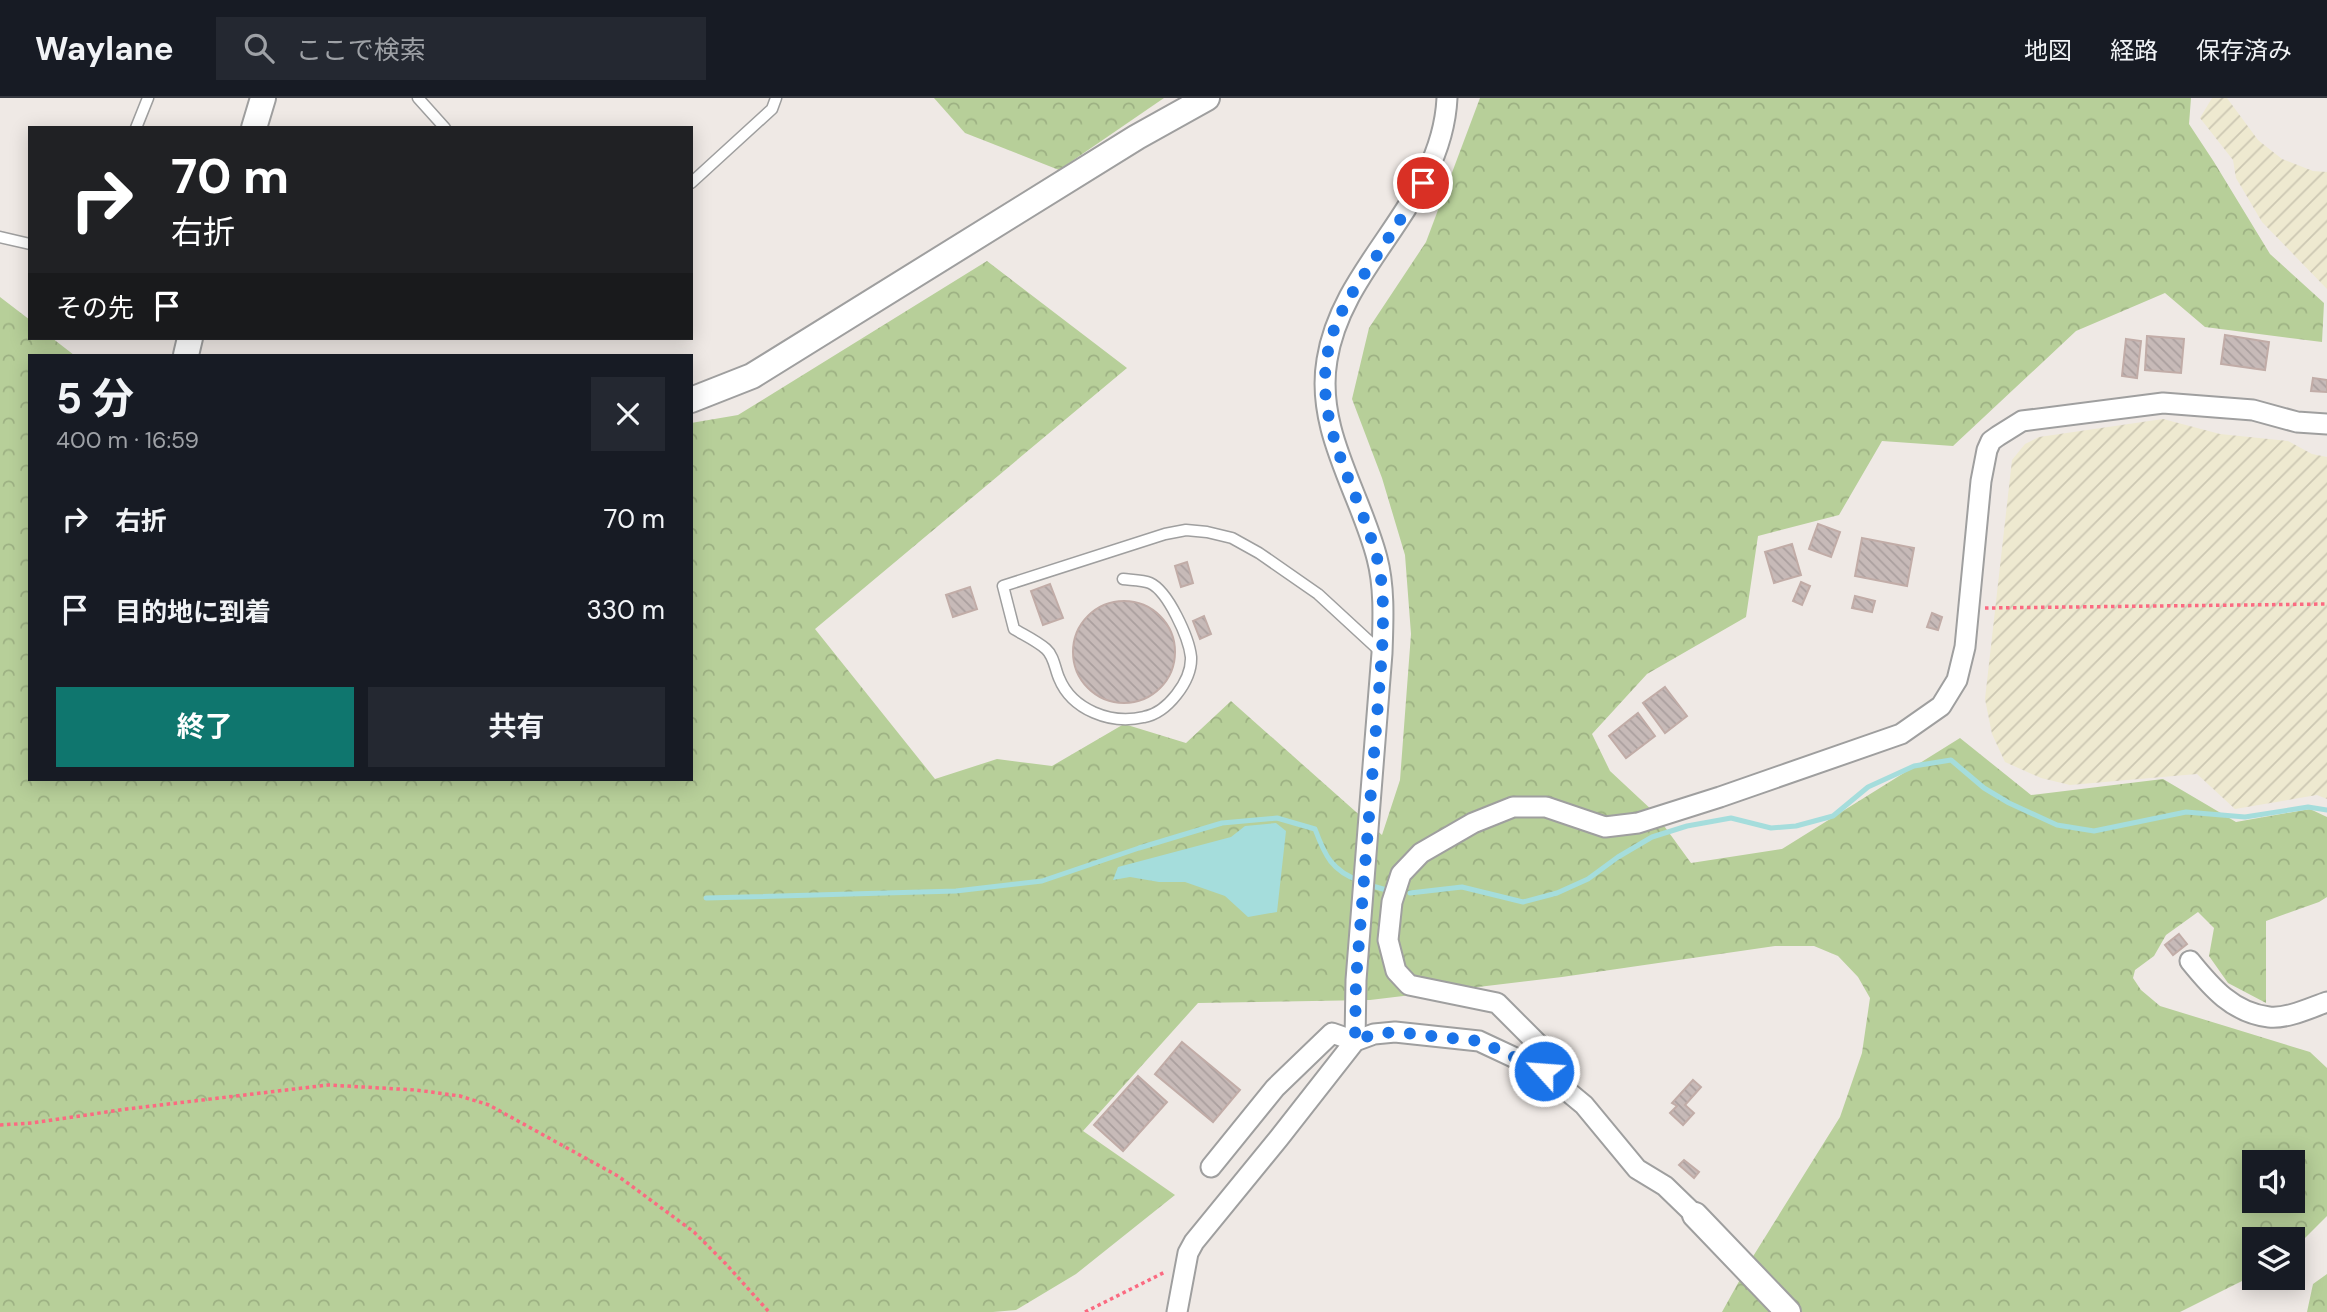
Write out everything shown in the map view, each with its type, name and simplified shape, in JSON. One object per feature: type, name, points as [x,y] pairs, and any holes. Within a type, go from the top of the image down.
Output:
[{"type":"street","points":[[255,126],[263,98]]},
{"type":"street","points":[[693,399],[752,376],[1138,137],[1207,98]]},
{"type":"street","points":[[1355,1041],[1356,980],[1383,614],[1378,562],[1334,438],[1324,398],[1324,376],[1331,337],[1339,319],[1433,162],[1442,138],[1447,98]]},
{"type":"street","points":[[1544,1071],[1544,1050],[1497,1003],[1409,985],[1396,971],[1388,940],[1392,902],[1401,874],[1421,853],[1473,823],[1513,807],[1546,807],[1605,827],[1638,823],[1901,734],[1941,706],[1957,680],[1965,647],[1981,481],[1987,450],[1991,441],[2022,421],[2163,403],[2253,410],[2297,422],[2327,424]]},
{"type":"street","points":[[2190,961],[2210,986],[2228,1002],[2251,1012],[2271,1017],[2327,1002]]},
{"type":"street","points":[[1177,1312],[1186,1262],[1194,1242],[1355,1041],[1374,1034],[1395,1032],[1479,1041],[1544,1071],[1584,1105],[1637,1169],[1665,1186],[1788,1312]]},
{"type":"street","points":[[1211,1167],[1275,1088],[1332,1033],[1355,1041]]},
{"type":"lane","points":[[137,126],[148,98]]},
{"type":"lane","points":[[418,98],[443,126]]},
{"type":"lane","points":[[693,181],[772,109],[776,98]]},
{"type":"lane","points":[[0,237],[28,244]]},
{"type":"lane","points":[[1123,579],[1151,583],[1170,603],[1183,629],[1191,658],[1179,693],[1164,708],[1146,717],[1125,719],[1102,715],[1081,707],[1067,695],[1048,650],[1014,629],[1003,586],[1165,534],[1186,530],[1232,538],[1318,594],[1382,653]]},
{"type":"path","points":[[1969,609],[2327,604]]},
{"type":"path","points":[[0,1125],[328,1085],[416,1090],[460,1096],[489,1105],[618,1176],[694,1233],[769,1312]]},
{"type":"path","points":[[1085,1312],[1186,1262]]},
{"type":"shaded area","points":[[2212,98],[2227,98],[2258,140],[2282,159],[2313,171],[2327,172],[2327,289],[2262,222],[2236,178],[2233,160],[2200,118]]},
{"type":"shaded area","points":[[2163,419],[2220,434],[2288,441],[2312,454],[2327,457],[2327,799],[2317,795],[2235,809],[2197,774],[2070,785],[2041,778],[2005,762],[1992,734],[1985,699],[2012,460],[2025,444],[2039,437]]},
{"type":"green space","points":[[934,98],[1164,98],[1059,170],[965,133]]},
{"type":"green space","points":[[1480,98],[2191,98],[2189,124],[2270,254],[2324,303],[2322,342],[2205,327],[2165,293],[2076,331],[1953,446],[1882,441],[1839,515],[1758,536],[1746,617],[1647,674],[1592,734],[1610,771],[1654,812],[1691,863],[1782,849],[1960,738],[2031,795],[2163,779],[2236,822],[2310,809],[2327,817],[2327,897],[2266,921],[2266,1003],[2228,983],[2209,956],[2214,928],[2198,912],[2166,935],[2154,956],[2135,970],[2133,978],[2141,990],[2160,1006],[2310,1052],[2327,1068],[2327,1216],[2305,1238],[2305,1227],[2242,1227],[2242,1281],[2180,1312],[1722,1312],[1752,1258],[1840,1117],[1862,1053],[1870,998],[1858,977],[1838,956],[1814,946],[1775,946],[1562,977],[1370,1000],[1198,1003],[1083,1131],[1175,1195],[1076,1274],[1016,1310],[0,1312],[0,297],[28,318],[28,340],[55,340],[73,354],[28,354],[28,781],[693,781],[693,423],[738,415],[987,261],[1127,368],[815,629],[935,779],[997,759],[1052,766],[1124,724],[1186,743],[1231,701],[1382,835],[1400,780],[1411,634],[1405,555],[1382,478],[1352,399],[1369,328],[1426,242]]},
{"type":"green space","points":[[2327,1274],[2327,1312],[2307,1312],[2313,1284]]},
{"type":"water","points":[[1276,823],[1286,831],[1277,912],[1248,917],[1225,896],[1185,882],[1159,882],[1130,877],[1113,880],[1118,867],[1231,837],[1245,826]]},
{"type":"building","points":[[2225,335],[2269,342],[2265,370],[2221,364]]},
{"type":"building","points":[[2147,336],[2184,339],[2181,373],[2145,370]]},
{"type":"building","points":[[2126,339],[2141,341],[2137,378],[2122,376]]},
{"type":"building","points":[[2313,378],[2327,380],[2327,392],[2311,391]]},
{"type":"building","points":[[1818,524],[1840,532],[1831,557],[1809,549]]},
{"type":"building","points":[[1862,538],[1914,548],[1907,586],[1855,576]]},
{"type":"building","points":[[1792,544],[1801,575],[1774,583],[1765,552]]},
{"type":"building","points":[[1187,562],[1193,583],[1181,587],[1175,566]]},
{"type":"building","points":[[1801,582],[1810,586],[1802,605],[1793,601]]},
{"type":"building","points":[[1050,584],[1063,618],[1043,625],[1031,591]]},
{"type":"building","points":[[970,587],[977,609],[953,617],[946,595]]},
{"type":"building","points":[[1855,596],[1875,601],[1872,612],[1852,608]]},
{"type":"building","points":[[1124,601],[1144,604],[1167,623],[1172,632],[1175,652],[1172,672],[1153,695],[1144,700],[1124,703],[1104,700],[1081,681],[1076,672],[1073,652],[1076,632],[1095,609],[1104,604]]},
{"type":"building","points":[[1932,613],[1942,617],[1938,630],[1927,627]]},
{"type":"building","points":[[1204,616],[1211,634],[1200,639],[1193,621]]},
{"type":"building","points":[[1665,687],[1687,716],[1665,733],[1643,703]]},
{"type":"building","points":[[1638,713],[1655,736],[1626,758],[1609,736]]},
{"type":"building","points":[[2179,934],[2187,944],[2173,955],[2165,945]]},
{"type":"building","points":[[1182,1042],[1240,1090],[1213,1122],[1155,1074]]},
{"type":"building","points":[[1138,1076],[1167,1102],[1123,1151],[1094,1125]]},
{"type":"building","points":[[1693,1080],[1701,1087],[1685,1105],[1694,1113],[1683,1125],[1670,1113],[1677,1106],[1672,1103]]},
{"type":"building","points":[[1684,1160],[1699,1172],[1694,1178],[1679,1165]]},
{"type":"waterway","points":[[1410,893],[1462,887],[1523,902],[1557,893],[1588,879],[1652,837],[1687,826],[1731,818],[1771,828],[1796,826],[1833,816],[1868,787],[1914,766],[1951,760],[1984,788],[2009,803],[2057,825],[2094,831],[2186,812],[2245,817],[2308,807],[2327,810]]},
{"type":"waterway","points":[[706,898],[956,891],[1042,881],[1222,823],[1277,818],[1315,829],[1322,847],[1336,867],[1360,881]]},
{"type":"waterway","points":[[1369,885],[1390,891]]},
{"type":"route","points":[[1423,183],[1361,279],[1339,319],[1331,337],[1324,376],[1324,398],[1334,438],[1378,562],[1383,614],[1356,980],[1355,1041],[1374,1034],[1395,1032],[1479,1041],[1544,1071]]}]
